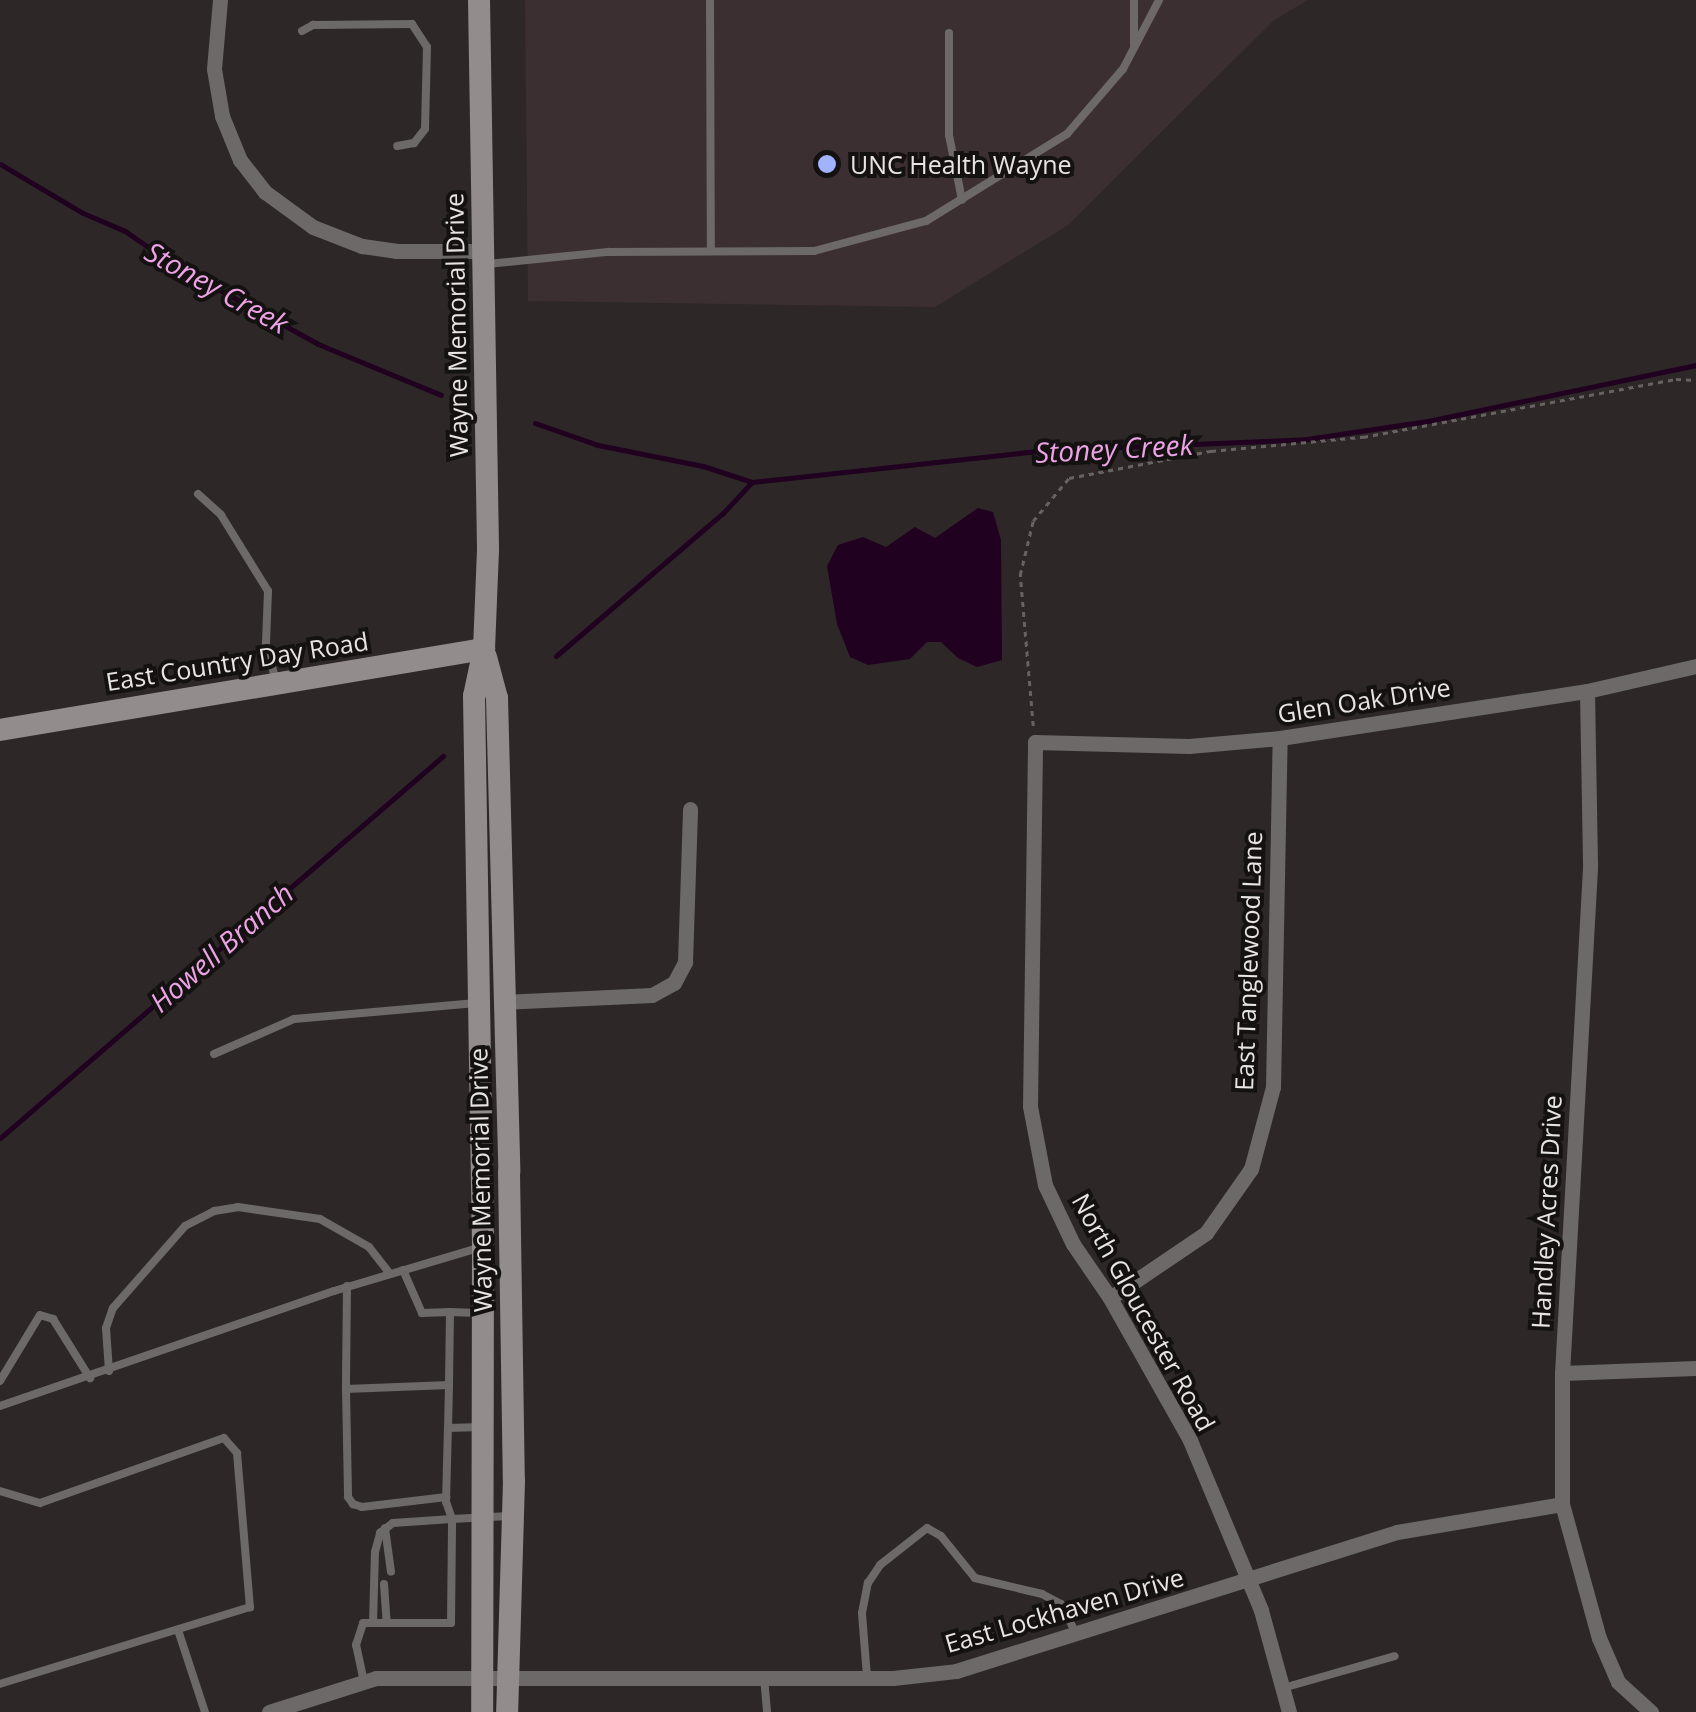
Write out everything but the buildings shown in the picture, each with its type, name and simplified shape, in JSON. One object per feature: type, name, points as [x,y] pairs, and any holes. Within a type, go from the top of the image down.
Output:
[{"type":"main road","name":"Wayne Memorial Drive","points":[[478,0],[488,550],[484,649],[474,696],[482,1247],[482,1712]]},
{"type":"main road","name":"Wayne Memorial Drive","points":[[484,649],[496,698],[503,1002],[513,1516],[508,1712]]},
{"type":"main road","name":"East Country Day Road","points":[[0,730],[484,649]]},
{"type":"street","points":[[220,0],[214,69],[222,116],[240,160],[265,192],[313,227],[362,246],[482,258]]},
{"type":"street","name":"Glen Oak Drive","points":[[1036,742],[1189,746],[1280,738],[1587,691],[1696,666]]},
{"type":"street","name":"Handley Acres Drive","points":[[1587,691],[1590,868],[1562,1373],[1562,1504],[1612,1668],[1618,1682],[1651,1712]]},
{"type":"street","name":"East Tanglewood Lane","points":[[1110,1298],[1206,1233],[1251,1169],[1273,1086],[1280,738]]},
{"type":"street","name":"North Gloucester Road","points":[[1036,742],[1030,1106],[1045,1185],[1074,1244],[1110,1298],[1190,1440],[1262,1610],[1290,1712]]},
{"type":"street","points":[[503,1002],[652,995],[674,983],[685,962],[690,808]]},
{"type":"street","points":[[1562,1373],[1696,1368]]},
{"type":"street","name":"East Lockhaven Drive","points":[[269,1712],[376,1678],[866,1678],[956,1671],[1397,1532],[1562,1504]]},
{"type":"lane","points":[[710,0],[711,250]]},
{"type":"lane","points":[[1134,0],[1134,49]]},
{"type":"lane","points":[[482,258],[711,250],[814,252],[926,221],[1067,134],[1134,49],[1159,0]]},
{"type":"lane","points":[[302,31],[314,25],[412,24],[428,46],[425,129],[414,143],[397,146]]},
{"type":"lane","points":[[949,32],[949,135],[962,200]]},
{"type":"lane","points":[[198,494],[221,515],[268,591],[266,644],[276,681]]},
{"type":"lane","points":[[214,1054],[294,1018],[479,1002]]},
{"type":"lane","points":[[109,1371],[106,1328],[112,1308],[185,1226],[214,1211],[238,1207],[320,1219],[369,1246],[390,1274]]},
{"type":"lane","points":[[0,1406],[348,1286],[482,1247]]},
{"type":"lane","points":[[403,1270],[422,1312],[482,1313]]},
{"type":"lane","points":[[348,1286],[348,1498],[362,1507],[446,1497]]},
{"type":"lane","points":[[364,1682],[357,1634],[363,1623],[452,1623],[452,1519],[446,1497],[450,1312]]},
{"type":"lane","points":[[0,1381],[40,1314],[53,1319],[90,1378]]},
{"type":"lane","points":[[346,1389],[449,1385]]},
{"type":"lane","points":[[448,1428],[482,1427]]},
{"type":"lane","points":[[0,1491],[40,1503],[224,1438],[237,1453],[250,1606],[0,1684]]},
{"type":"lane","points":[[373,1623],[375,1552],[385,1528],[392,1524],[513,1516]]},
{"type":"lane","points":[[385,1528],[388,1572]]},
{"type":"lane","points":[[866,1678],[862,1614],[868,1583],[880,1566],[927,1528],[940,1536],[974,1578],[1042,1594],[1061,1604],[1076,1634]]},
{"type":"lane","points":[[387,1623],[388,1584]]},
{"type":"lane","points":[[178,1630],[204,1712]]},
{"type":"lane","points":[[1283,1688],[1395,1656]]},
{"type":"lane","points":[[764,1677],[767,1712]]},
{"type":"path","points":[[1036,742],[1020,576],[1033,521],[1070,478],[1212,450],[1284,447],[1382,434],[1676,379],[1696,380]]},
{"type":"shaded area","name":"UNC Health Wayne","points":[[525,0],[1308,0],[1274,20],[1068,225],[935,307],[528,301]]},
{"type":"shaded area","points":[[978,508],[993,512],[1001,540],[1002,660],[977,667],[958,658],[941,642],[927,642],[910,659],[868,665],[850,657],[837,624],[827,566],[838,545],[863,537],[886,547],[915,527],[935,538]]},
{"type":"waterway","name":"Stoney Creek","points":[[0,164],[83,213],[125,231],[174,265],[318,344],[441,395]]},
{"type":"waterway","name":"Stoney Creek","points":[[535,423],[598,445],[703,466],[752,482],[1048,450],[1307,439],[1428,421],[1696,365]]},
{"type":"waterway","name":"Howell Branch","points":[[556,656],[723,513],[752,482]]},
{"type":"waterway","name":"Howell Branch","points":[[0,1138],[443,756]]},
{"type":"place","name":"UNC Health Wayne","points":[[827,164]]}]
